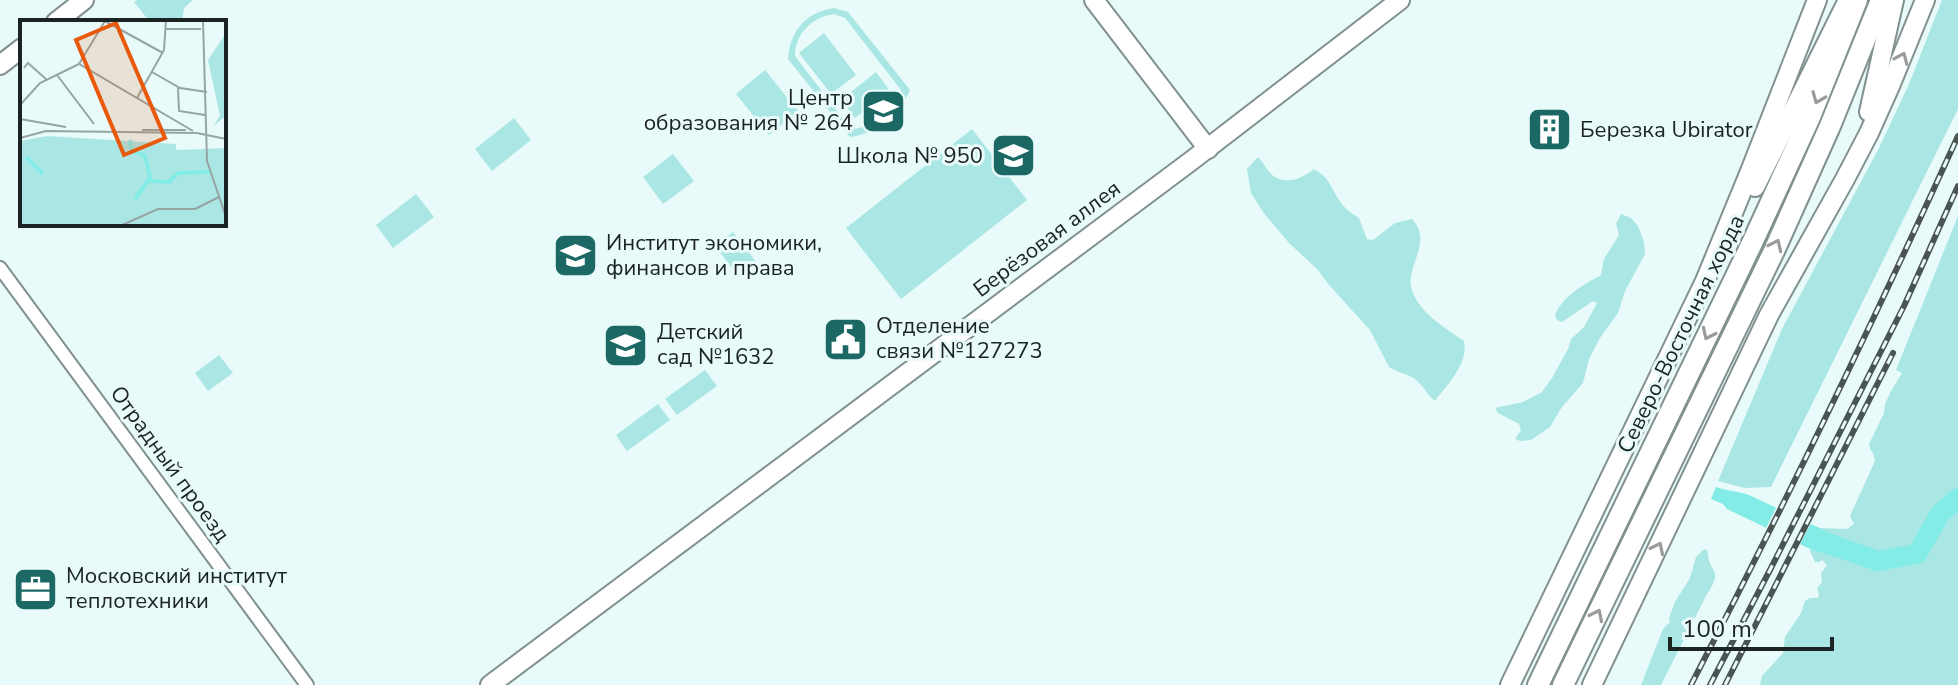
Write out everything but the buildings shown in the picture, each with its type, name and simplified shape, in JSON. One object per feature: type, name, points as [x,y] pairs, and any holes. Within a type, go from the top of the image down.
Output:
[{"type":"main road","points":[[59,20],[84,0]]},
{"type":"main road","points":[[1094,0],[1208,149]]},
{"type":"main road","name":"Берёзовая аллея","points":[[490,685],[1208,149],[1400,0]]},
{"type":"main road","points":[[1705,281],[1817,0]]},
{"type":"main road","points":[[1510,685],[1705,281],[1754,191],[1848,0]]},
{"type":"main road","name":"Северо-Восточная хорда","points":[[1538,685],[1753,241],[1804,131],[1857,0]]},
{"type":"main road","points":[[1563,685],[1774,251],[1830,126],[1881,0]]},
{"type":"main road","points":[[1845,179],[1870,107],[1894,0]]},
{"type":"main road","points":[[1592,685],[1769,315],[1845,179],[1890,86],[1925,0]]},
{"type":"main road","points":[[0,65],[20,50]]},
{"type":"main road","points":[[513,685],[564,629]]},
{"type":"street","name":"Отрадный проезд","points":[[0,268],[307,685]]},
{"type":"shaded area","points":[[192,0],[184,8],[182,20],[148,20],[134,2]]},
{"type":"shaded area","points":[[1942,0],[1958,0],[1958,109],[1771,487],[1745,488],[1718,481],[1782,329],[1879,148],[1909,84]]},
{"type":"shaded area","points":[[834,8],[848,12],[910,90],[900,107],[886,121],[860,135],[850,137],[788,59],[792,40],[801,24],[824,10]],"holes":[[[834,14],[845,18],[901,90],[881,116],[867,125],[851,129],[795,56],[798,41],[812,23]]]},
{"type":"shaded area","points":[[824,33],[856,75],[831,94],[799,53]]},
{"type":"shaded area","points":[[765,70],[798,111],[769,135],[736,94]]},
{"type":"shaded area","points":[[876,72],[890,91],[855,118],[841,100]]},
{"type":"shaded area","points":[[514,118],[531,140],[492,171],[475,149]]},
{"type":"shaded area","points":[[972,129],[1027,200],[901,299],[846,228]]},
{"type":"shaded area","points":[[673,154],[694,181],[663,204],[643,177]]},
{"type":"shaded area","points":[[1258,157],[1271,174],[1282,180],[1299,178],[1314,169],[1319,172],[1343,205],[1359,218],[1367,239],[1373,240],[1395,223],[1412,219],[1418,227],[1420,244],[1411,278],[1414,295],[1432,318],[1464,341],[1465,349],[1460,365],[1435,401],[1415,379],[1389,367],[1370,330],[1263,212],[1251,193],[1247,169]]},
{"type":"shaded area","points":[[416,194],[434,217],[393,248],[376,225]]},
{"type":"shaded area","points":[[1621,214],[1631,218],[1638,226],[1645,254],[1625,291],[1618,313],[1589,359],[1583,383],[1562,407],[1550,427],[1531,440],[1515,439],[1521,430],[1519,424],[1498,413],[1495,408],[1523,402],[1542,392],[1552,378],[1571,339],[1584,327],[1597,303],[1593,301],[1562,322],[1555,315],[1569,296],[1601,275],[1604,259],[1619,235],[1616,224]]},
{"type":"shaded area","points":[[1958,216],[1958,685],[1760,685],[1762,676],[1783,653],[1785,637],[1805,601],[1819,596],[1817,588],[1827,565],[1822,560],[1815,562],[1810,551],[1820,528],[1847,529],[1854,524],[1850,516],[1875,461],[1869,444],[1902,373],[1896,370]]},
{"type":"shaded area","points":[[733,232],[757,263],[739,277],[715,246]]},
{"type":"shaded area","points":[[219,355],[233,373],[208,391],[195,373]]},
{"type":"shaded area","points":[[705,370],[717,386],[677,415],[665,399]]},
{"type":"shaded area","points":[[658,404],[670,420],[627,451],[616,435]]},
{"type":"shaded area","points":[[1716,487],[1749,495],[1843,539],[1836,557],[1810,549],[1727,509],[1711,499]]},
{"type":"shaded area","points":[[1706,549],[1715,580],[1661,685],[1641,685],[1663,629],[1670,622],[1675,602],[1690,578],[1696,557]]},
{"type":"pier","points":[[1778,504],[1812,521],[1798,548],[1764,532]]},
{"type":"waterway","points":[[1815,539],[1878,561],[1917,554],[1940,514],[1958,498]]},
{"type":"railway","points":[[1691,685],[1828,412],[1958,136]]},
{"type":"railway","points":[[1710,685],[1904,306],[1958,186]]},
{"type":"railway","points":[[1725,685],[1893,353]]},
{"type":"place","name":"Центр образования № 264","points":[[884,111]]},
{"type":"place","name":"Березка Ubirator","points":[[1549,130]]},
{"type":"place","name":"Школа № 950","points":[[1014,156]]},
{"type":"place","name":"Институт экономики, финансов и права","points":[[575,256]]},
{"type":"place","name":"Отделение связи №127273","points":[[845,339]]},
{"type":"place","name":"Детский сад №1632","points":[[626,345]]},
{"type":"place","name":"Московский институт теплотехники","points":[[35,589]]}]
